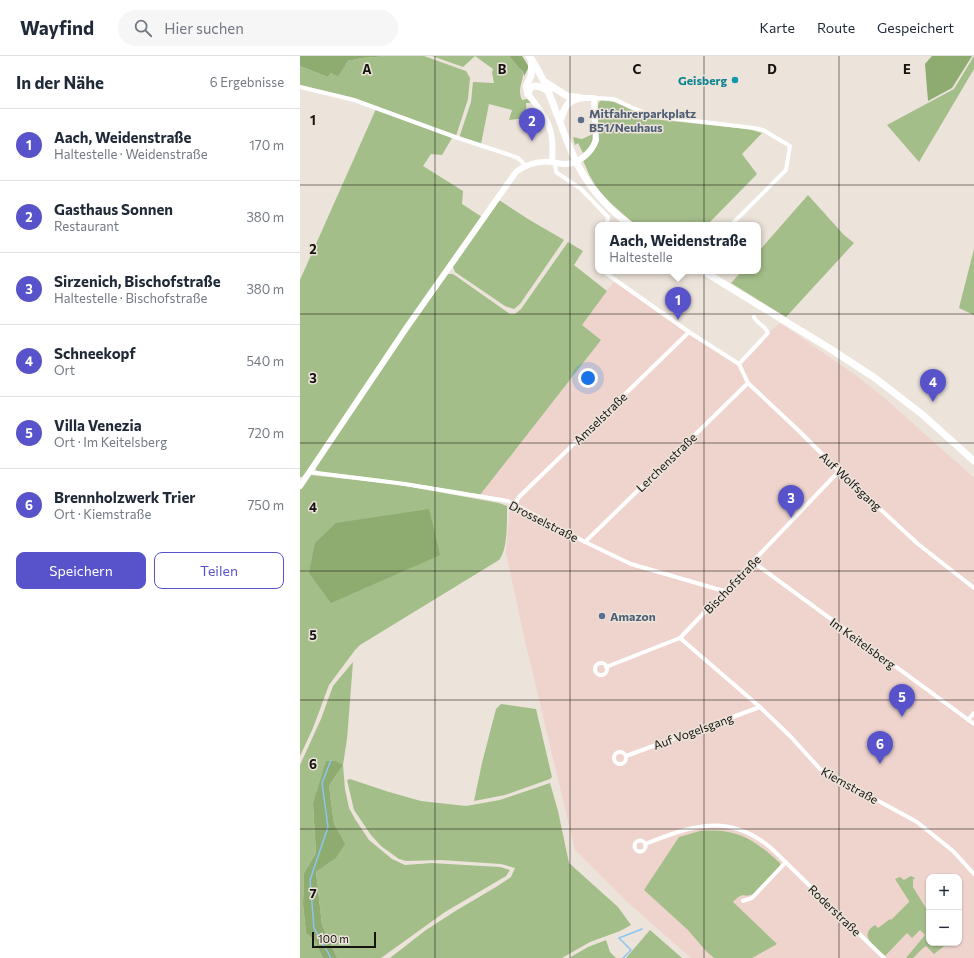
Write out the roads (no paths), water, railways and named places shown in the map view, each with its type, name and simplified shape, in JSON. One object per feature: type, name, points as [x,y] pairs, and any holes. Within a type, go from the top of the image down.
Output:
[{"type":"highway","points":[[531,58],[549,91],[578,165],[604,202],[627,222]]},
{"type":"highway","points":[[528,94],[526,86],[531,74],[531,58]]},
{"type":"highway","points":[[544,82],[566,96],[582,98]]},
{"type":"highway","points":[[528,94],[530,88],[535,86],[549,91]]},
{"type":"highway","points":[[560,121],[564,109],[569,103],[582,98]]},
{"type":"highway","points":[[708,274],[875,378],[918,410],[974,460]]},
{"type":"main road","points":[[528,94],[543,112],[550,126],[553,142],[554,163]]},
{"type":"main road","points":[[300,486],[407,327],[516,172],[535,163],[565,164],[574,162],[590,152],[596,140],[594,98],[582,98]]},
{"type":"street","points":[[300,86],[354,100],[518,158],[526,166]]},
{"type":"street","points":[[594,98],[614,99],[654,116],[763,130],[790,146],[786,170],[734,222]]},
{"type":"street","points":[[554,163],[556,172],[595,202],[608,217],[607,222]]},
{"type":"street","points":[[607,274],[689,332],[739,364],[768,333],[767,330],[757,322],[754,317]]},
{"type":"street","name":"Amselstraße","points":[[517,506],[517,500],[519,497],[689,332]]},
{"type":"street","name":"Auf Wolfsgang","points":[[739,364],[748,383],[798,430],[838,471],[918,544],[974,588]]},
{"type":"street","name":"Lerchenstraße","points":[[585,542],[748,383]]},
{"type":"street","name":"Bischofstraße","points":[[606,667],[680,638],[838,471]]},
{"type":"street","name":"Drosselstraße","points":[[309,472],[405,484],[508,501],[585,542],[631,564],[724,591]]},
{"type":"street","name":"Im Keitelsberg","points":[[753,562],[974,724]]},
{"type":"street","name":"Kiemstraße","points":[[680,638],[760,707],[792,737],[820,769],[917,822],[952,851],[974,874]]},
{"type":"street","name":"Auf Vogelsgang","points":[[626,756],[760,707]]},
{"type":"street","points":[[968,720],[974,713]]},
{"type":"street","name":"Roderstraße","points":[[645,844],[697,827],[711,825],[738,829],[754,836],[786,862],[884,958]]},
{"type":"street","points":[[743,901],[752,898],[786,862]]},
{"type":"waterway","points":[[331,760],[322,783],[328,827],[310,880],[314,928],[331,958]]},
{"type":"waterway","points":[[623,958],[631,950],[619,938],[642,929]]},
{"type":"place","name":"Geisberg","points":[[735,80]]},
{"type":"place","name":"Mitfahrerparkplatz B51/Neuhaus","points":[[581,120]]},
{"type":"place","name":"Gasthaus Sonnen","points":[[532,141]]},
{"type":"place","name":"Aach, Weidenstraße","points":[[678,320]]},
{"type":"place","name":"Schneekopf","points":[[933,402]]},
{"type":"place","name":"Sirzenich, Bischofstraße","points":[[791,518]]},
{"type":"place","name":"Amazon","points":[[602,616]]},
{"type":"place","name":"Villa Venezia","points":[[902,717]]},
{"type":"place","name":"Brennholzwerk Trier","points":[[880,764]]}]
